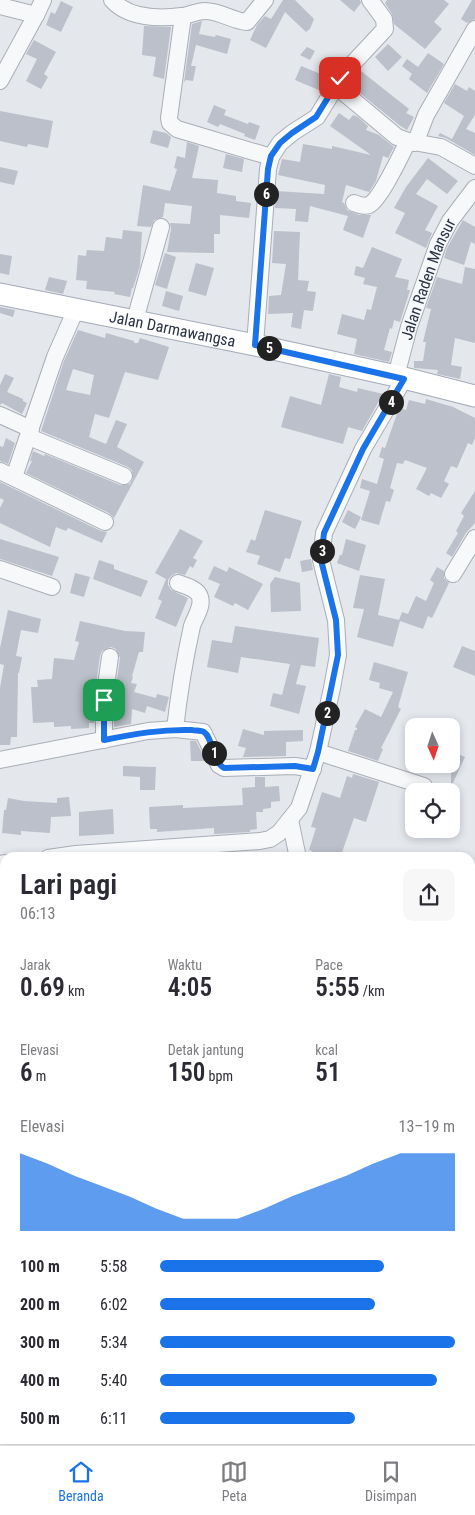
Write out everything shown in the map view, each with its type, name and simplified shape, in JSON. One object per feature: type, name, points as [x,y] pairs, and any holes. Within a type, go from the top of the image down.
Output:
[{"type":"main road","name":"Jalan Darmawangsa","points":[[0,294],[255,345],[400,377],[475,396]]},
{"type":"street","points":[[0,81],[43,0]]},
{"type":"street","points":[[112,0],[119,8],[130,13],[163,18],[204,11],[247,22],[265,0]]},
{"type":"street","points":[[255,345],[268,169],[271,156],[280,143],[316,117],[344,72],[384,29],[384,20],[370,0]]},
{"type":"street","points":[[0,6],[36,15]]},
{"type":"street","points":[[183,16],[169,118],[170,123],[177,129],[271,156]]},
{"type":"street","points":[[354,203],[364,206],[373,202],[411,142],[418,136],[426,114],[475,29]]},
{"type":"street","points":[[336,86],[397,136],[411,142],[441,147],[475,166]]},
{"type":"street","name":"Jalan Raden Mansur","points":[[125,852],[270,839],[280,833],[299,808],[318,752],[338,655],[336,620],[321,560],[324,533],[363,449],[400,377],[409,327],[438,244],[450,221],[474,191]]},
{"type":"street","points":[[135,320],[161,226]]},
{"type":"street","points":[[76,309],[55,357],[30,433],[7,474],[105,522]]},
{"type":"street","points":[[0,415],[30,433],[124,476]]},
{"type":"street","points":[[453,574],[475,538]]},
{"type":"street","points":[[0,569],[52,587]]},
{"type":"street","points":[[175,729],[180,683],[193,623],[201,603],[200,596],[196,591],[178,583]]},
{"type":"street","points":[[104,740],[104,700],[110,657]]},
{"type":"street","points":[[0,760],[148,732],[175,729],[203,732],[219,765],[224,768],[295,766],[313,769]]},
{"type":"street","points":[[318,752],[415,783]]},
{"type":"street","points":[[290,820],[297,852]]},
{"type":"building","points":[[283,0],[295,0],[314,19],[310,29],[306,32],[285,12],[266,48],[250,40],[257,25],[265,16],[271,19]]},
{"type":"building","points":[[340,0],[360,0],[361,3],[354,12]]},
{"type":"building","points":[[387,0],[444,0],[449,4],[434,22],[442,29],[425,49],[394,24],[392,14],[385,3]]},
{"type":"building","points":[[472,0],[475,0],[475,19],[467,23],[461,19]]},
{"type":"building","points":[[61,1],[73,7],[61,32],[46,25],[51,12],[55,14]]},
{"type":"building","points":[[202,21],[199,34],[215,37],[216,35],[231,39],[227,54],[196,45],[191,66],[196,66],[193,81],[186,80],[184,82],[192,24]]},
{"type":"building","points":[[144,26],[171,27],[164,79],[153,76],[156,57],[142,55]]},
{"type":"building","points":[[34,40],[56,52],[44,74],[48,77],[41,89],[26,81],[37,59],[26,54]]},
{"type":"building","points":[[388,44],[402,57],[388,71],[375,57]]},
{"type":"building","points":[[307,47],[315,51],[310,60],[300,55]]},
{"type":"building","points":[[428,53],[444,64],[427,93],[409,79],[412,74],[402,66],[407,59],[418,67]]},
{"type":"building","points":[[301,66],[328,77],[321,91],[295,80]]},
{"type":"building","points":[[361,71],[409,109],[406,113],[414,117],[407,130],[350,85]]},
{"type":"building","points":[[455,84],[467,91],[469,87],[475,91],[475,115],[466,129],[475,133],[475,155],[446,138],[438,136],[440,133],[452,139],[464,116],[444,103]]},
{"type":"building","points":[[214,105],[226,110],[224,115],[248,124],[249,122],[260,126],[255,140],[220,124],[218,127],[207,122]]},
{"type":"building","points":[[0,111],[53,121],[48,148],[28,144],[27,147],[0,141]]},
{"type":"building","points":[[339,113],[349,120],[353,115],[358,117],[368,126],[366,130],[379,135],[394,147],[388,158],[383,156],[376,181],[369,192],[346,185],[342,202],[347,210],[359,215],[371,215],[363,238],[343,230],[348,216],[310,206],[308,222],[295,221],[296,209],[275,208],[276,191],[324,194],[325,185],[278,175],[282,159],[300,162],[303,144],[332,149],[332,146],[371,155],[330,126]]},
{"type":"building","points":[[153,130],[166,133],[171,137],[168,148],[150,143]]},
{"type":"building","points":[[187,142],[199,146],[192,178],[218,180],[217,193],[236,196],[236,201],[251,203],[249,218],[220,215],[220,234],[214,234],[214,253],[167,252],[171,229],[170,223],[190,224],[192,206],[165,203],[163,217],[154,220],[151,227],[137,226],[143,185],[170,191],[177,169],[174,168],[177,156],[185,158]]},
{"type":"building","points":[[226,154],[244,159],[242,172],[223,168]]},
{"type":"building","points":[[428,158],[458,181],[447,194],[427,179],[416,194],[438,206],[425,230],[432,233],[426,248],[395,233],[405,213],[394,208],[406,187]]},
{"type":"building","points":[[0,167],[18,171],[14,185],[0,182]]},
{"type":"building","points":[[463,220],[475,227],[475,244],[471,242],[464,265],[444,258],[447,248]]},
{"type":"building","points":[[123,230],[142,232],[140,266],[130,297],[114,294],[115,292],[86,289],[87,281],[76,280],[78,255],[86,256],[87,250],[104,251],[106,237],[122,239]]},
{"type":"building","points":[[274,231],[300,232],[298,280],[309,281],[307,291],[316,292],[313,311],[304,310],[301,329],[291,327],[293,313],[268,314],[269,296],[281,295],[286,264],[272,263]]},
{"type":"building","points":[[372,247],[402,259],[395,277],[409,280],[407,290],[410,290],[400,322],[394,320],[384,350],[392,352],[389,362],[354,354],[357,339],[337,334],[342,314],[364,320],[367,309],[371,310],[377,287],[363,284],[365,278],[354,275],[356,266],[363,268]]},
{"type":"building","points":[[165,253],[176,257],[167,289],[155,285]]},
{"type":"building","points":[[0,254],[12,256],[9,275],[0,273]]},
{"type":"building","points":[[196,263],[214,268],[206,296],[188,291]]},
{"type":"building","points":[[465,267],[475,269],[475,343],[455,338],[451,365],[462,367],[460,379],[437,374],[438,370],[414,368],[414,361],[423,361],[426,342],[423,342],[431,309],[426,308],[437,277],[462,284]]},
{"type":"building","points":[[49,277],[67,281],[63,294],[45,290]]},
{"type":"building","points":[[166,291],[183,296],[179,311],[162,306]]},
{"type":"building","points":[[0,307],[15,310],[13,317],[0,313]]},
{"type":"building","points":[[78,330],[105,338],[106,333],[134,341],[134,343],[138,343],[140,338],[169,347],[158,380],[125,372],[109,418],[95,414],[89,437],[106,444],[116,420],[127,424],[117,447],[144,462],[114,518],[109,513],[26,473],[32,461],[30,461],[33,451],[44,456],[45,454],[120,485],[130,484],[133,479],[132,470],[128,467],[41,431],[64,361]],"holes":[[[73,369],[94,375],[90,395],[66,390]]]},
{"type":"building","points":[[5,374],[14,378],[7,392],[23,399],[27,403],[22,414],[2,403],[0,405],[0,385]]},
{"type":"building","points":[[329,374],[341,377],[339,387],[357,392],[358,388],[383,394],[362,431],[348,427],[343,444],[281,427],[290,396],[321,405]]},
{"type":"building","points":[[426,399],[453,407],[475,418],[475,438],[472,445],[468,443],[457,468],[451,466],[444,481],[449,484],[441,498],[431,493],[429,496],[416,489],[427,468],[405,460],[403,464],[397,463],[390,488],[394,490],[390,502],[386,501],[379,525],[361,520],[370,491],[360,488],[362,479],[377,484],[384,459],[379,457],[382,447],[385,448],[399,408],[406,410],[409,400],[425,404]]},
{"type":"building","points":[[6,438],[15,443],[8,464],[0,461],[0,446],[3,447]]},
{"type":"building","points":[[0,482],[101,531],[107,532],[102,543],[68,528],[66,531],[56,527],[50,547],[0,523],[0,508],[4,500],[0,498]]},
{"type":"building","points":[[475,491],[475,523],[466,533],[452,557],[446,553],[458,533],[456,531],[464,516],[461,513]]},
{"type":"building","points":[[265,510],[302,521],[290,559],[285,558],[280,572],[257,564],[260,556],[246,552],[251,539],[255,541]]},
{"type":"building","points":[[348,510],[361,517],[355,529],[342,522]]},
{"type":"building","points":[[180,529],[203,541],[193,558],[197,560],[193,568],[190,566],[185,575],[176,573],[168,580],[171,590],[188,598],[176,627],[155,618],[162,601],[158,599],[166,579],[155,573]]},
{"type":"building","points":[[0,539],[59,557],[52,576],[0,559]]},
{"type":"building","points":[[346,539],[366,545],[359,571],[337,563],[340,555],[342,555]]},
{"type":"building","points":[[311,559],[313,570],[302,572],[300,561]]},
{"type":"building","points":[[99,560],[114,565],[114,569],[148,581],[141,597],[93,579]]},
{"type":"building","points":[[214,566],[227,572],[229,567],[263,584],[248,610],[235,603],[233,606],[214,597],[220,584],[208,579]]},
{"type":"building","points":[[437,567],[444,571],[444,578],[449,583],[432,618],[428,616],[423,629],[400,621],[393,647],[357,637],[364,609],[353,608],[360,575],[385,579],[378,615],[399,620],[402,612],[408,614],[416,596],[426,601],[434,583],[430,580]]},
{"type":"building","points":[[75,573],[90,577],[84,597],[70,593]]},
{"type":"building","points":[[275,577],[300,583],[301,611],[271,612],[270,584]]},
{"type":"building","points":[[8,610],[41,619],[38,633],[21,630],[16,656],[22,657],[18,673],[17,737],[11,737],[10,745],[0,745],[0,688],[4,665],[0,664],[0,648]]},
{"type":"building","points":[[80,621],[125,631],[145,632],[143,652],[139,652],[131,683],[137,684],[134,692],[156,698],[157,694],[169,697],[165,712],[147,706],[145,713],[132,709],[131,724],[114,727],[114,701],[120,658],[116,649],[111,647],[102,651],[100,656],[94,699],[94,723],[89,723],[89,728],[71,729],[71,726],[54,727],[54,722],[33,723],[31,687],[38,687],[37,680],[52,679],[54,658],[74,660],[79,642],[75,641]]},
{"type":"building","points":[[235,626],[319,638],[315,667],[301,665],[296,684],[306,686],[299,714],[270,706],[273,693],[282,695],[290,664],[241,657],[238,673],[207,667],[212,640],[232,643]]},
{"type":"building","points":[[462,646],[475,651],[475,676],[453,667]]},
{"type":"building","points":[[374,662],[408,672],[398,707],[401,709],[381,748],[383,749],[378,761],[348,751],[355,730],[357,730],[355,727],[365,709],[381,717],[393,692],[379,688],[380,683],[369,680]]},
{"type":"building","points":[[243,729],[264,735],[264,731],[303,730],[303,741],[286,742],[286,756],[243,757],[246,748],[238,746]]},
{"type":"building","points":[[190,741],[196,741],[204,761],[191,761]]},
{"type":"building","points":[[460,755],[465,757],[460,768]]},
{"type":"building","points":[[123,766],[156,767],[155,790],[140,790],[140,777],[123,776]]},
{"type":"building","points":[[451,773],[458,773],[453,783],[451,783]]},
{"type":"building","points":[[353,774],[379,782],[366,822],[354,818],[342,852],[312,852],[309,850],[316,828],[311,827],[322,792],[340,798],[347,776],[352,778]]},
{"type":"building","points":[[255,777],[265,777],[265,787],[279,786],[280,801],[271,802],[271,808],[263,809],[263,812],[256,812],[257,829],[250,830],[250,832],[214,834],[214,828],[157,832],[157,829],[150,829],[149,807],[183,805],[183,808],[243,805],[242,788],[255,787]]},
{"type":"building","points":[[69,797],[71,816],[51,817],[50,833],[21,831],[21,835],[2,833],[4,810],[6,810],[8,798],[57,803],[57,798]]},
{"type":"building","points":[[113,809],[114,834],[79,836],[79,812]]},
{"type":"route","points":[[104,700],[104,740],[175,729],[200,731],[206,734],[219,765],[224,768],[295,766],[313,769],[338,655],[336,620],[321,560],[324,533],[363,449],[404,379],[341,363],[255,345],[268,169],[271,156],[280,143],[316,117],[340,78]]}]
